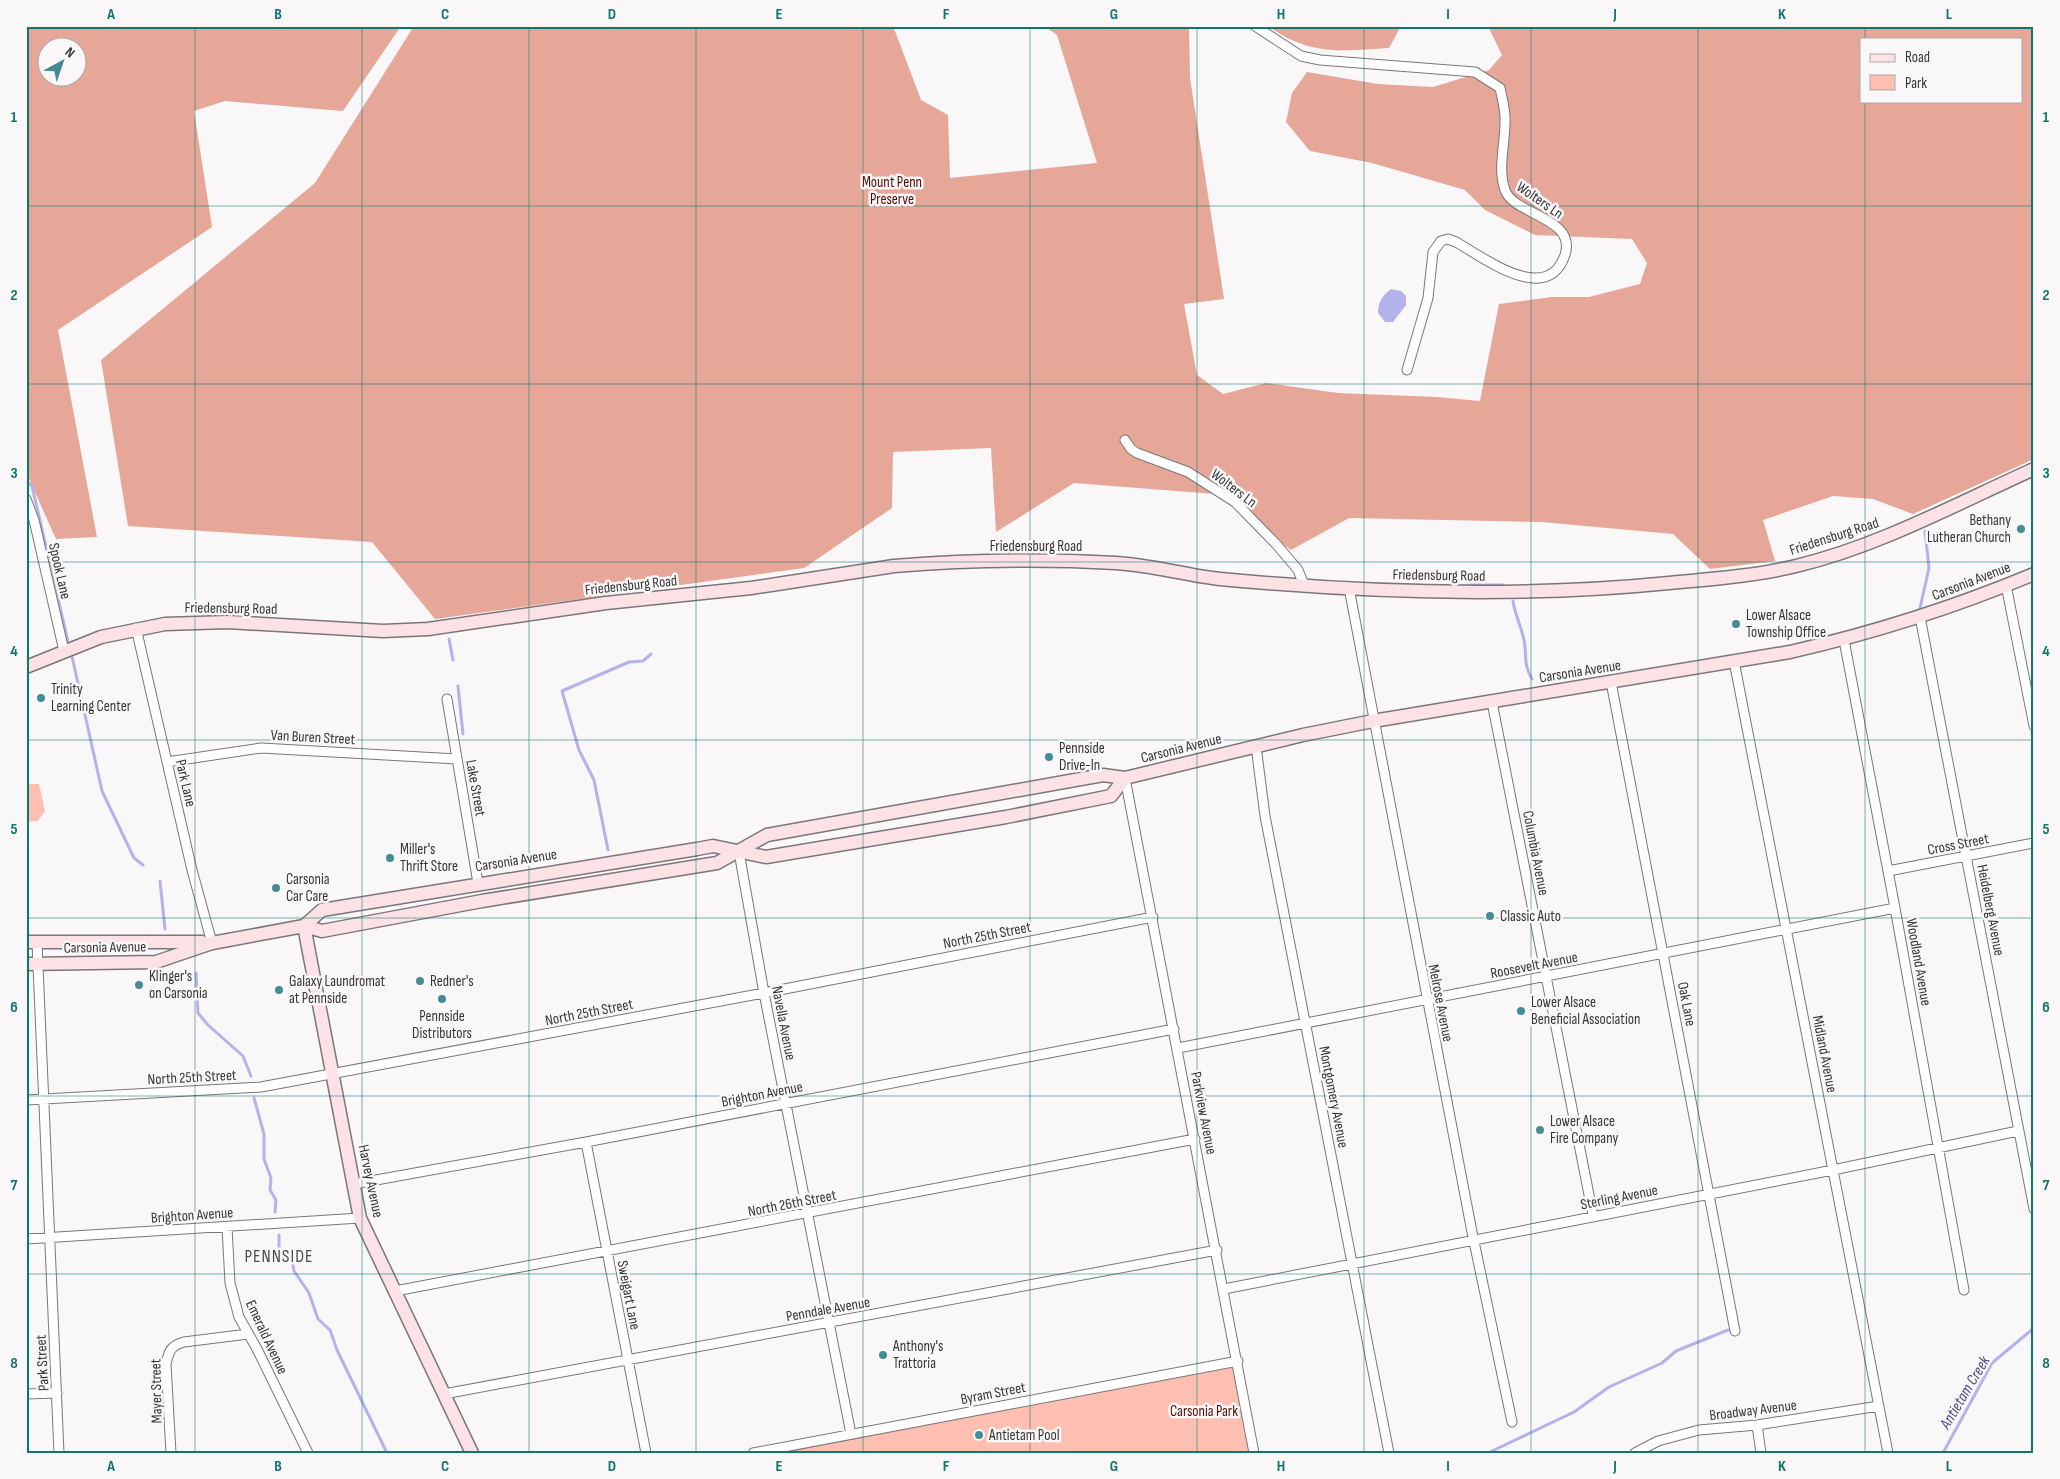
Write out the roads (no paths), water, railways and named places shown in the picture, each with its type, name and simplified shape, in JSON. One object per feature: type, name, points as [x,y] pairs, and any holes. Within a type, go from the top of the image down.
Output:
[{"type":"street","name":"Wolters Ln","points":[[1255,26],[1302,56],[1320,60],[1475,72],[1500,88],[1505,117],[1502,176],[1505,191],[1515,202],[1558,229],[1566,244],[1566,252],[1562,261],[1549,274],[1538,280],[1509,272],[1456,242],[1448,239],[1441,241],[1433,252],[1428,298],[1407,370]]},
{"type":"street","name":"Wolters Ln","points":[[1125,440],[1137,454],[1188,472],[1234,502],[1277,545],[1298,570],[1304,585]]},
{"type":"street","name":"Friedensburg Road","points":[[26,667],[101,637],[136,628],[192,622],[383,630],[428,629],[597,604],[744,588],[894,566],[941,562],[1118,563],[1219,578],[1349,588],[1474,593],[1567,592],[1738,576],[1780,570],[1857,548],[2034,469]]},
{"type":"street","name":"Spook Lane","points":[[26,499],[34,520],[64,651]]},
{"type":"street","name":"Carsonia Avenue","points":[[32,964],[156,962],[212,943],[304,926],[322,931],[482,901],[717,863],[740,852],[767,834],[1103,775],[1125,778],[1256,746],[1373,721],[1790,652],[1844,640],[1920,617],[2034,574]]},
{"type":"street","points":[[2006,585],[2034,726]]},
{"type":"street","name":"Melrose Avenue","points":[[1349,588],[1473,1241],[1512,1422]]},
{"type":"street","name":"Heidelberg Avenue","points":[[1920,617],[2018,1131],[2030,1169],[2034,1209]]},
{"type":"street","name":"Park Lane","points":[[136,628],[192,870],[212,943]]},
{"type":"street","name":"Woodland Avenue","points":[[1844,640],[1940,1149],[1964,1290]]},
{"type":"street","name":"Midland Avenue","points":[[1734,660],[1888,1453]]},
{"type":"street","name":"Oak Lane","points":[[1611,682],[1736,1331]]},
{"type":"street","name":"Lake Street","points":[[446,699],[478,882]]},
{"type":"street","name":"Columbia Avenue","points":[[1492,702],[1593,1215]]},
{"type":"street","name":"Montgomery Avenue","points":[[1256,746],[1265,816],[1389,1453]]},
{"type":"street","name":"Van Buren Street","points":[[168,762],[261,748],[457,759]]},
{"type":"street","name":"Carsonia Avenue","points":[[304,926],[322,910],[478,882],[713,846],[766,857],[1006,818],[1111,796],[1125,778]]},
{"type":"street","name":"Parkview Avenue","points":[[1125,778],[1238,1361],[1254,1453]]},
{"type":"street","name":"Cross Street","points":[[1888,871],[2034,843]]},
{"type":"street","name":"Navella Avenue","points":[[740,852],[764,993],[851,1434]]},
{"type":"street","name":"Roosevelt Avenue","points":[[1178,1048],[1895,908]]},
{"type":"street","name":"North 25th Street","points":[[26,1100],[261,1087],[764,993],[1153,917]]},
{"type":"street","name":"Harvey Avenue","points":[[304,926],[334,1073],[360,1218],[472,1453]]},
{"type":"street","name":"Carsonia Avenue","points":[[32,942],[212,943]]},
{"type":"street","name":"Park Street","points":[[32,942],[32,964],[44,1100],[59,1453]]},
{"type":"street","name":"Brighton Avenue","points":[[354,1184],[586,1142],[1174,1029]]},
{"type":"street","name":"Sterling Avenue","points":[[1224,1289],[1473,1241],[1593,1215],[1940,1149],[2018,1131]]},
{"type":"street","name":"North 26th Street","points":[[395,1291],[1195,1139]]},
{"type":"street","name":"Sweigart Lane","points":[[586,1142],[646,1453]]},
{"type":"street","name":"Brighton Avenue","points":[[26,1239],[360,1218]]},
{"type":"street","name":"Emerald Avenue","points":[[227,1227],[230,1282],[239,1317],[308,1453]]},
{"type":"street","name":"Penndale Avenue","points":[[444,1394],[1216,1250]]},
{"type":"street","name":"Mayer Street","points":[[171,1453],[166,1364],[169,1350],[175,1345],[184,1342],[248,1334]]},
{"type":"street","name":"Byram Street","points":[[753,1453],[1238,1361]]},
{"type":"street","points":[[26,1394],[57,1393]]},
{"type":"street","name":"Broadway Avenue","points":[[1634,1453],[1658,1441],[1683,1433],[1757,1425],[1878,1406]]},
{"type":"street","points":[[1757,1425],[1761,1453]]},
{"type":"water","points":[[1391,289],[1401,291],[1406,296],[1406,305],[1393,322],[1385,322],[1378,313],[1379,306],[1383,297]]},
{"type":"waterway","points":[[26,481],[32,486],[69,646]]},
{"type":"waterway","points":[[1920,608],[1929,568],[1925,531]]},
{"type":"waterway","points":[[1468,585],[1504,585]]},
{"type":"waterway","points":[[1513,601],[1522,632],[1527,668],[1532,679]]},
{"type":"waterway","points":[[449,639],[453,660]]},
{"type":"waterway","points":[[71,652],[102,791],[134,858],[143,865]]},
{"type":"waterway","points":[[608,850],[594,780],[579,750],[562,691],[629,662],[643,661],[651,654]]},
{"type":"waterway","points":[[458,686],[463,734]]},
{"type":"waterway","points":[[160,881],[165,929]]},
{"type":"waterway","points":[[196,973],[198,1013],[208,1025],[243,1056],[251,1076]]},
{"type":"waterway","points":[[254,1098],[264,1134],[264,1159],[271,1178],[270,1190],[276,1200],[275,1212]]},
{"type":"waterway","points":[[279,1235],[279,1249],[292,1260],[294,1271],[309,1293],[318,1319],[330,1330],[337,1350],[387,1453]]},
{"type":"waterway","name":"Antietam Creek","points":[[1943,1453],[1992,1363],[2034,1328]]},
{"type":"waterway","points":[[1488,1453],[1574,1412],[1609,1387],[1662,1363],[1676,1351],[1728,1330]]},
{"type":"place","name":"Bethany Lutheran Church","points":[[2021,529]]},
{"type":"place","name":"Lower Alsace Township Office","points":[[1736,624]]},
{"type":"place","name":"Trinity Learning Center","points":[[41,698]]},
{"type":"place","name":"Pennside Drive-In","points":[[1049,757]]},
{"type":"place","name":"Miller's Thrift Store","points":[[390,858]]},
{"type":"place","name":"Carsonia Car Care","points":[[276,888]]},
{"type":"place","name":"Classic Auto","points":[[1490,916]]},
{"type":"place","name":"Redner's","points":[[420,981]]},
{"type":"place","name":"Klinger's on Carsonia","points":[[139,985]]},
{"type":"place","name":"Galaxy Laundromat at Pennside","points":[[279,990]]},
{"type":"place","name":"Pennside Distributors","points":[[442,999]]},
{"type":"place","name":"Lower Alsace Beneficial Association","points":[[1521,1011]]},
{"type":"place","name":"Lower Alsace Fire Company","points":[[1540,1130]]},
{"type":"place","name":"Anthony's Trattoria","points":[[883,1355]]},
{"type":"place","name":"Antietam Pool","points":[[979,1435]]},
{"type":"district","name":"PENNSIDE","points":[[279,1256]]},
{"type":"park label","name":"Mount Penn Preserve","points":[[892,190]]},
{"type":"park label","name":"Carsonia Park","points":[[1204,1411]]}]
